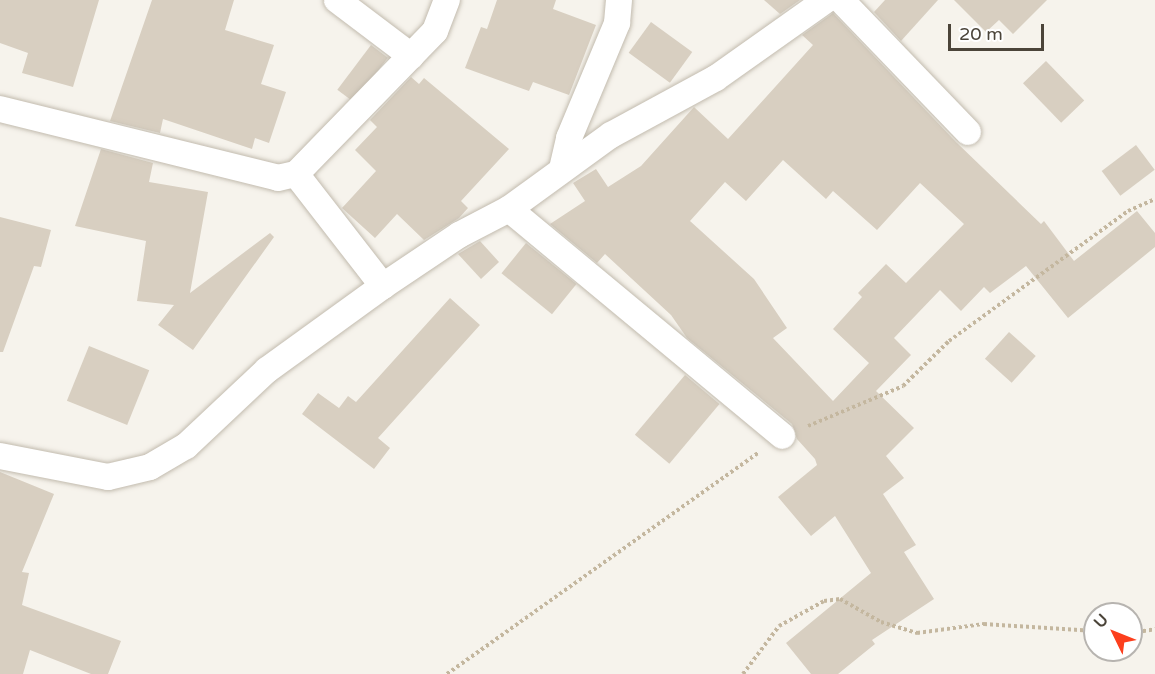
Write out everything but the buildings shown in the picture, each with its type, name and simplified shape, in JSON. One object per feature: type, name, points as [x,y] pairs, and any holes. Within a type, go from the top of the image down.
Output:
[{"type":"street","points":[[337,0],[411,56]]},
{"type":"street","points":[[0,109],[278,178],[296,174],[435,31],[447,0]]},
{"type":"street","points":[[562,169],[569,138],[617,23],[619,0]]},
{"type":"street","points":[[0,456],[108,477],[150,467],[186,446],[267,370],[383,286],[459,235],[509,209],[611,135],[716,78],[826,0]]},
{"type":"street","points":[[841,0],[968,132]]},
{"type":"street","points":[[296,174],[383,286]]},
{"type":"street","points":[[509,209],[782,436]]},
{"type":"path","points":[[743,674],[779,626],[824,601],[840,599],[881,622],[917,633],[984,624],[1083,630]]}]
